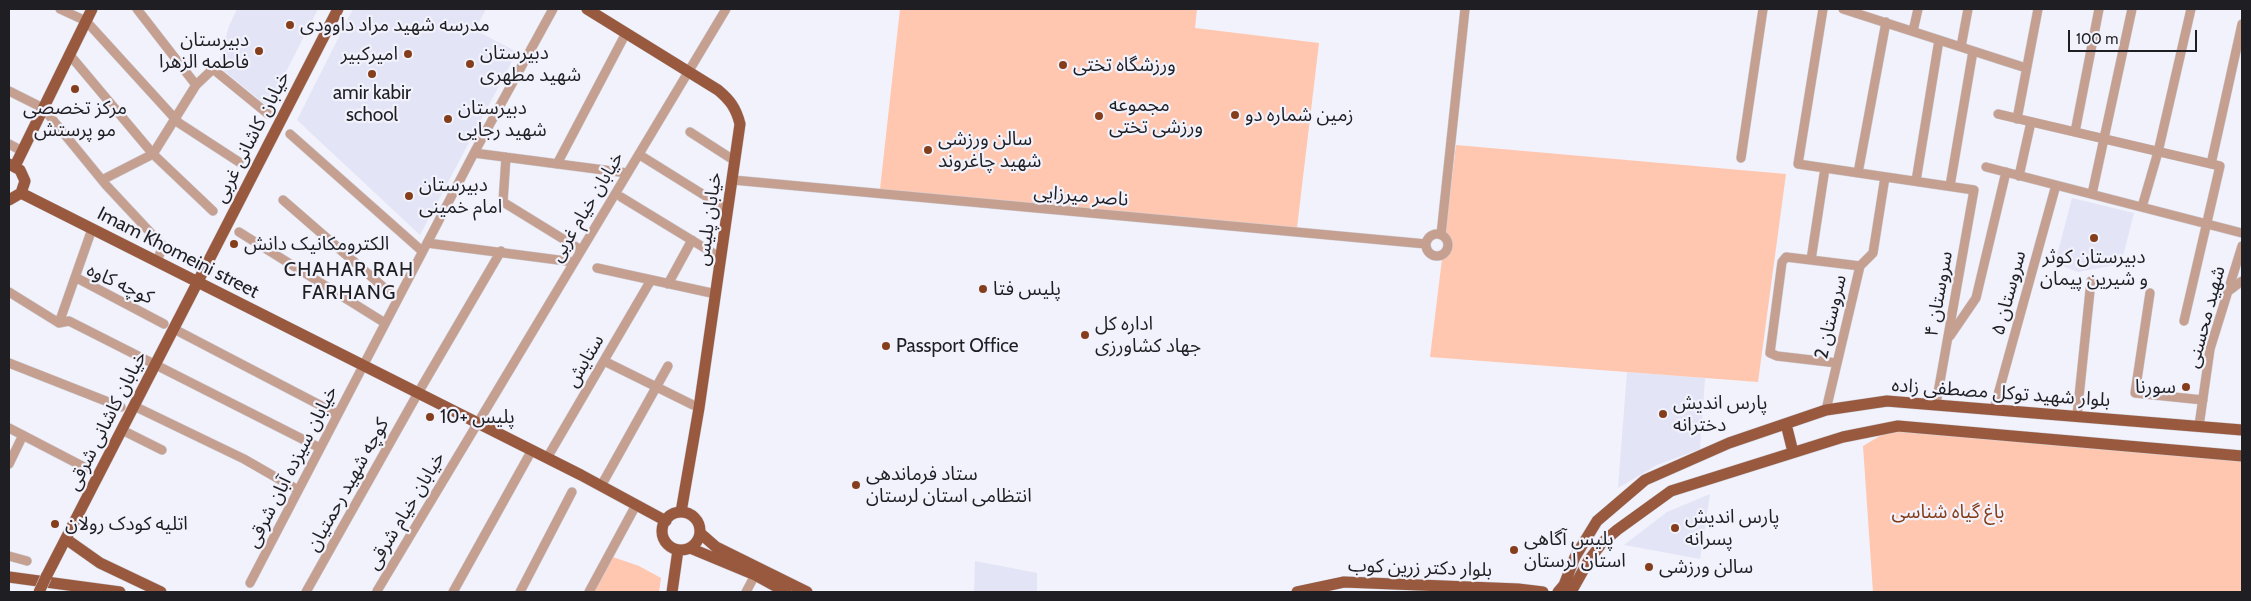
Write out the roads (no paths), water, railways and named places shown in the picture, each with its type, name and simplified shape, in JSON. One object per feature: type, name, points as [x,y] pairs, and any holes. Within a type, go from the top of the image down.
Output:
[{"type":"main road","points":[[9,200],[22,193],[24,187],[24,175],[12,165],[22,151],[92,9]]},
{"type":"main road","name":"خیابان کاشانی غربی","points":[[198,282],[338,9]]},
{"type":"main road","name":"خیابان پلیس","points":[[587,9],[729,99],[736,110],[740,124],[682,512]]},
{"type":"main road","name":"Imam Khomeini street","points":[[22,193],[532,450],[666,521]]},
{"type":"main road","name":"خیابان کاشانی شرقی","points":[[39,592],[155,366],[169,327],[198,282]]},
{"type":"main road","name":"بلوار شهید توکل مصطفی زاده","points":[[1558,592],[1564,585],[1575,557],[1597,521],[1645,480],[1729,443],[1826,410],[1887,401],[2242,430]]},
{"type":"main road","points":[[1786,424],[1793,452]]},
{"type":"main road","points":[[1571,592],[1589,560],[1602,544],[1617,530],[1671,491],[1843,437],[1898,426],[2242,456]]},
{"type":"main road","points":[[682,512],[693,516],[700,526],[700,533],[695,544],[690,548],[678,550],[667,544],[664,539],[663,526],[670,516],[682,512]]},
{"type":"main road","points":[[700,533],[716,547],[807,592]]},
{"type":"main road","points":[[66,539],[100,562],[161,592]]},
{"type":"main road","points":[[690,548],[756,575],[786,592]]},
{"type":"main road","points":[[672,592],[678,550]]},
{"type":"main road","points":[[9,577],[120,592]]},
{"type":"main road","name":"بلوار دکتر زرین کوب","points":[[1296,592],[1344,582],[1499,588],[1543,592]]},
{"type":"main road","name":"بلوار دکتر زرین کوب","points":[[1330,592],[1348,589],[1433,592]]},
{"type":"street","points":[[60,9],[86,21],[176,119],[238,162]]},
{"type":"street","points":[[137,9],[196,85]]},
{"type":"street","name":"خیابان سیزده آبان شرقی","points":[[250,583],[424,247],[553,9]]},
{"type":"street","name":"خیابان خیام غربی","points":[[478,423],[626,173],[726,9]]},
{"type":"street","points":[[1441,235],[1431,236],[1426,244],[1430,254],[1437,256],[1444,254],[1448,244],[1441,235],[1465,9]]},
{"type":"street","points":[[1741,158],[1763,9]]},
{"type":"street","points":[[1823,9],[1798,164],[1950,186],[1973,51]]},
{"type":"street","points":[[1843,9],[1873,13],[1886,22],[2026,68]]},
{"type":"street","points":[[1913,31],[1918,9]]},
{"type":"street","points":[[1961,47],[1968,9]]},
{"type":"street","points":[[2017,118],[2038,9]]},
{"type":"street","points":[[2075,132],[2100,9]]},
{"type":"street","points":[[2092,194],[2132,9]]},
{"type":"street","points":[[2142,207],[2158,152],[2191,9]]},
{"type":"street","points":[[1858,173],[1886,22]]},
{"type":"street","points":[[2211,164],[2242,24]]},
{"type":"street","points":[[557,164],[626,33]]},
{"type":"street","points":[[1916,181],[1939,40]]},
{"type":"street","points":[[69,54],[154,155],[213,211]]},
{"type":"street","points":[[102,180],[154,155],[196,85],[212,68],[268,114]]},
{"type":"street","points":[[9,91],[43,108],[102,180],[163,246],[157,261]]},
{"type":"street","points":[[1998,114],[2220,166],[2205,223],[2184,320]]},
{"type":"street","points":[[2019,176],[2031,122]]},
{"type":"street","points":[[690,132],[735,161]]},
{"type":"street","points":[[290,134],[424,247],[501,251],[574,262]]},
{"type":"street","points":[[9,144],[22,151]]},
{"type":"street","points":[[474,153],[626,173]]},
{"type":"street","points":[[506,157],[503,202],[581,250]]},
{"type":"street","points":[[643,158],[728,210]]},
{"type":"street","points":[[1986,167],[2242,233]]},
{"type":"street","points":[[1811,260],[1825,168]]},
{"type":"street","points":[[1947,341],[1976,298],[2006,172]]},
{"type":"street","name":"سروستان 2","points":[[1826,410],[1860,266],[1873,253],[1885,177]]},
{"type":"street","name":"ناصر میرزایی","points":[[733,180],[1426,244]]},
{"type":"street","name":"سروستان ۵","points":[[1994,409],[2056,185]]},
{"type":"street","name":"سروستان ۴","points":[[1936,404],[1974,190],[1950,186]]},
{"type":"street","points":[[622,197],[721,258]]},
{"type":"street","points":[[283,200],[397,299]]},
{"type":"street","points":[[75,277],[92,229]]},
{"type":"street","points":[[239,232],[385,323]]},
{"type":"street","points":[[668,284],[692,240]]},
{"type":"street","name":"شهید محسنی","points":[[2198,426],[2210,349],[2230,290],[2242,246]]},
{"type":"street","name":"کوچه شهید رحمتیان","points":[[306,592],[418,393],[501,251]]},
{"type":"street","points":[[1837,363],[1777,356],[1770,353],[1782,262],[1786,257],[1860,266]]},
{"type":"street","points":[[596,268],[716,294]]},
{"type":"street","name":"کوچه کاوه","points":[[59,323],[75,277],[337,414]]},
{"type":"street","name":"ستایش","points":[[547,458],[651,280]]},
{"type":"street","points":[[2076,416],[2091,281]]},
{"type":"street","points":[[2230,290],[2242,281]]},
{"type":"street","points":[[9,292],[59,323],[68,321],[320,448]]},
{"type":"street","points":[[2150,293],[2135,393],[2202,400]]},
{"type":"street","points":[[604,361],[693,405]]},
{"type":"street","points":[[9,363],[121,407]]},
{"type":"street","points":[[601,486],[668,366]]},
{"type":"street","points":[[134,406],[244,459],[298,490]]},
{"type":"street","name":"خیابان خیام شرقی","points":[[378,590],[478,423]]},
{"type":"street","points":[[9,428],[86,468]]},
{"type":"street","points":[[122,430],[162,450]]},
{"type":"street","points":[[9,464],[23,435]]},
{"type":"street","points":[[454,592],[532,450]]},
{"type":"street","points":[[520,592],[572,492]]},
{"type":"street","points":[[589,592],[636,505]]},
{"type":"street","points":[[9,556],[27,561]]},
{"type":"street","points":[[746,592],[756,575]]},
{"type":"place","name":"مدرسه شهید مراد داوودی","points":[[290,25]]},
{"type":"place","name":"دبیرستان فاطمه الزهرا","points":[[259,51]]},
{"type":"place","name":"امیرکبیر","points":[[408,54]]},
{"type":"place","name":"دبیرستان شهید مطهری","points":[[470,64]]},
{"type":"place","name":"ورزشگاه تختی","points":[[1063,65]]},
{"type":"place","name":"amir kabir school","points":[[372,74]]},
{"type":"place","name":"مرکز تخصصی مو پرستش","points":[[75,89]]},
{"type":"place","name":"زمین شماره دو","points":[[1235,115]]},
{"type":"place","name":"مجموعه ورزشی تختی","points":[[1099,116]]},
{"type":"place","name":"دبیرستان شهید رجایی","points":[[448,119]]},
{"type":"place","name":"سالن ورزشی شهید چاغروند","points":[[928,150]]},
{"type":"place","name":"دبیرستان امام خمینی","points":[[409,196]]},
{"type":"place","name":"دبیرستان کوثر و شیرین پیمان","points":[[2094,238]]},
{"type":"place","name":"الکترومکانیک دانش","points":[[234,244]]},
{"type":"place","name":"پلیس فتا","points":[[983,289]]},
{"type":"place","name":"اداره کل جهاد کشاورزی","points":[[1085,335]]},
{"type":"place","name":"Passport Office","points":[[886,346]]},
{"type":"place","name":"سورنا","points":[[2186,387]]},
{"type":"place","name":"پارس اندیش دخترانه","points":[[1663,414]]},
{"type":"place","name":"پلیس +10","points":[[430,417]]},
{"type":"place","name":"ستاد فرماندهی انتظامی استان لرستان","points":[[856,485]]},
{"type":"place","name":"اتلیه کودک رولان","points":[[55,524]]},
{"type":"place","name":"پارس اندیش پسرانه","points":[[1675,528]]},
{"type":"place","name":"پلیس آگاهی استان لرستان","points":[[1514,550]]},
{"type":"place","name":"سالن ورزشی","points":[[1649,567]]},
{"type":"district","name":"CHAHAR RAH FARHANG","points":[[349,282]]},
{"type":"park label","name":"باغ گیاه شناسی","points":[[1948,512]]}]
